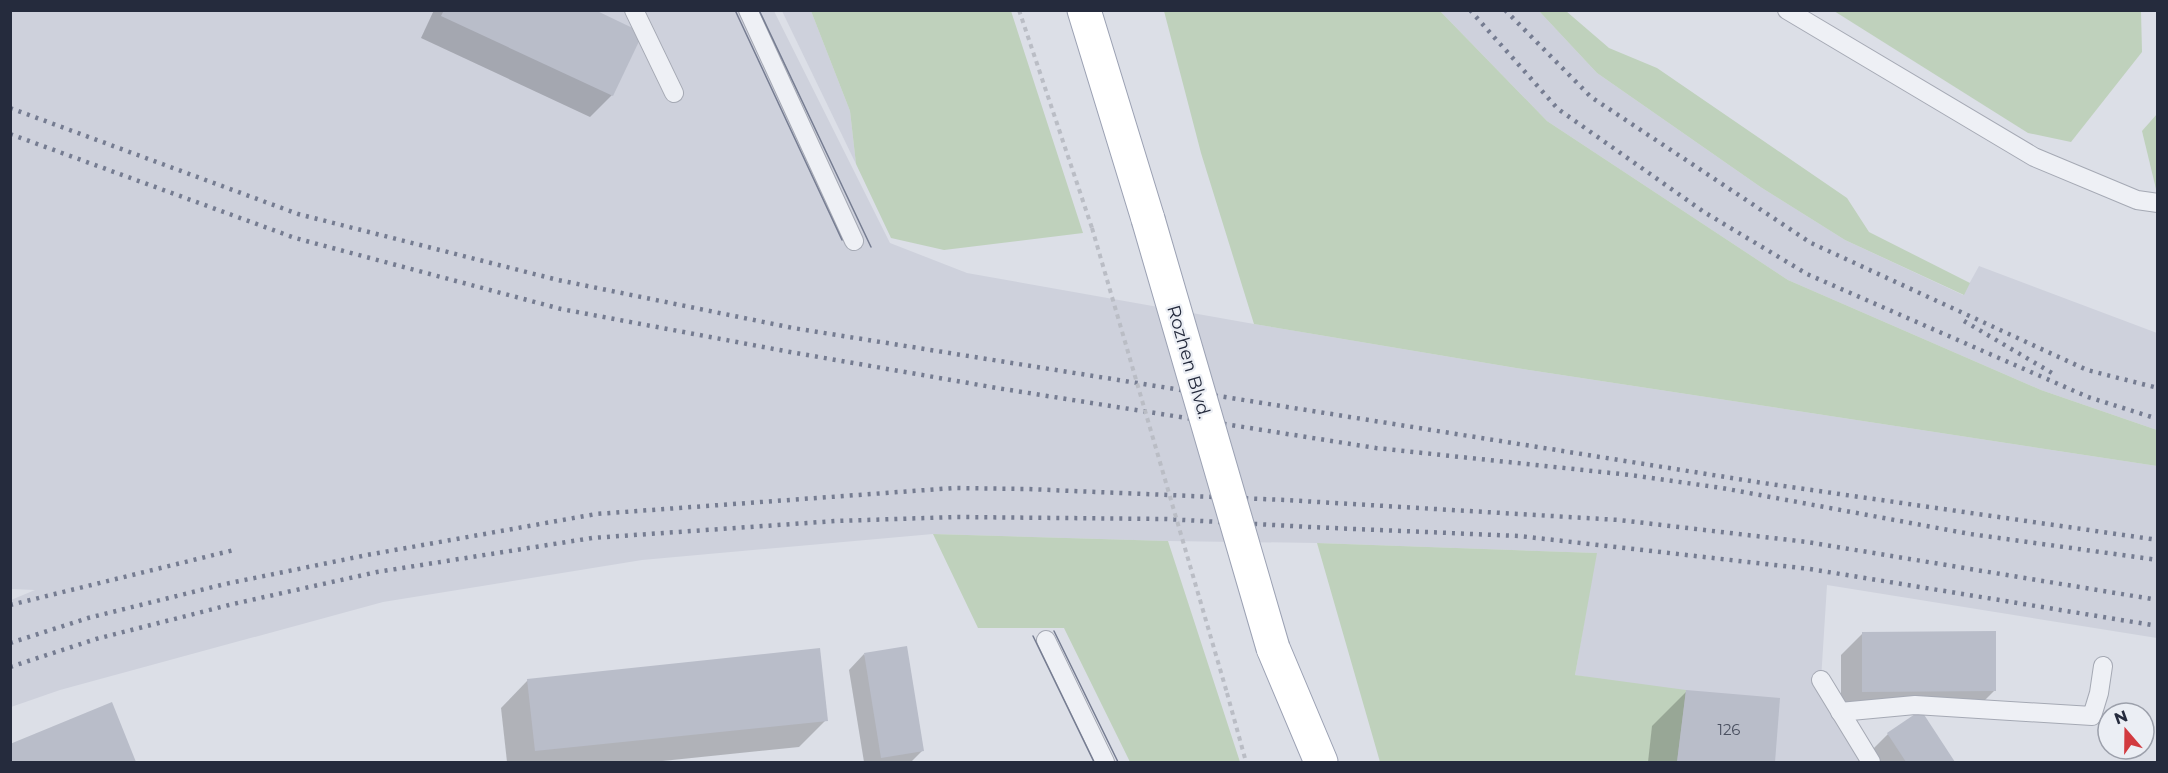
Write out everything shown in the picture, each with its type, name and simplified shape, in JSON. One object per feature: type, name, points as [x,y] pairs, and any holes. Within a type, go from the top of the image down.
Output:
[{"type":"main road","name":"Rozhen Blvd.","points":[[1072,10],[1104,77]]},
{"type":"main road","name":"Rozhen Blvd.","points":[[1084,10],[1148,219],[1273,648],[1300,762]]},
{"type":"main road","name":"Rozhen Blvd.","points":[[1096,10],[1104,77]]},
{"type":"main road","name":"Rozhen Blvd.","points":[[1273,648],[1321,762]]},
{"type":"lane","points":[[634,10],[674,93]]},
{"type":"lane","points":[[748,10],[854,241]]},
{"type":"lane","points":[[1787,10],[2034,157],[2137,200],[2157,202]]},
{"type":"lane","points":[[1046,640],[1105,762]]},
{"type":"lane","points":[[1840,712],[1915,705],[2092,716],[2099,693],[2103,666]]},
{"type":"lane","points":[[1821,680],[1872,762]]},
{"type":"path","points":[[1019,10],[1092,228],[1246,762]]},
{"type":"shaded area","points":[[11,11],[774,11],[890,243],[967,273],[1254,324],[1516,368],[2157,466],[2157,638],[1827,585],[1821,680],[1871,762],[1680,762],[1689,694],[1575,675],[1596,553],[1317,543],[933,534],[642,560],[383,602],[60,690],[11,707],[11,600],[35,590],[11,589]]},
{"type":"shaded area","points":[[782,11],[811,11],[850,111],[856,164]]},
{"type":"shaded area","points":[[1440,11],[1539,11],[1597,73],[1762,188],[1845,240],[1963,295],[1979,266],[2157,333],[2157,430],[2041,390],[1788,280],[1547,121]]},
{"type":"green space","points":[[811,11],[1011,11],[1083,233],[944,250],[891,238],[856,164],[850,111]]},
{"type":"green space","points":[[1164,11],[1440,11],[1547,121],[1788,280],[2041,390],[2157,430],[2157,466],[1516,368],[1254,324],[1201,153]]},
{"type":"green space","points":[[1539,11],[1566,11],[1609,48],[1657,68],[1847,198],[1869,232],[1970,283],[1964,295],[1845,240],[1762,188],[1597,73]]},
{"type":"green space","points":[[1834,11],[2141,11],[2142,52],[2071,142],[2028,133]]},
{"type":"green space","points":[[2157,114],[2158,189],[2156,189],[2142,131]]},
{"type":"green space","points":[[933,534],[1168,541],[1240,762],[1130,762],[1064,628],[978,628]]},
{"type":"green space","points":[[1317,543],[1597,553],[1575,675],[1686,690],[1677,762],[1380,762]]},
{"type":"building","points":[[444,10],[595,10],[643,33],[613,96],[441,16]]},
{"type":"building","points":[[1996,631],[1996,691],[1862,692],[1862,632]]},
{"type":"building","points":[[907,646],[924,751],[881,758],[864,653]]},
{"type":"building","points":[[820,648],[828,721],[535,751],[527,679]]},
{"type":"building","points":[[1686,690],[1780,698],[1775,762],[1677,762]]},
{"type":"building","points":[[112,702],[136,762],[10,762],[10,744]]},
{"type":"building","points":[[1921,710],[1955,762],[1906,762],[1887,733]]},
{"type":"tram line","points":[[735,10],[842,240]]},
{"type":"tram line","points":[[759,10],[871,247]]},
{"type":"tram line","points":[[1054,631],[1118,762]]},
{"type":"tram line","points":[[1033,636],[1094,762]]},
{"type":"railway","points":[[1470,10],[1558,109],[1704,212],[1807,274],[2088,397],[2158,419]]},
{"type":"railway","points":[[1505,10],[1591,97],[1811,243],[2087,370],[2158,388]]},
{"type":"railway","points":[[10,108],[298,214],[558,280],[793,328],[1763,483],[2158,540]]},
{"type":"railway","points":[[10,134],[295,238],[561,309],[997,388],[1376,448],[1630,475],[1722,488],[1970,534],[2158,560]]},
{"type":"railway","points":[[1964,321],[2052,373]]},
{"type":"railway","points":[[10,643],[88,618],[225,584],[367,555],[596,514],[954,488],[1285,500],[1619,520],[1807,542],[2158,600]]},
{"type":"railway","points":[[10,667],[96,639],[233,604],[377,572],[592,538],[835,521],[957,517],[1166,519],[1519,536],[1810,569],[2158,626]]},
{"type":"railway","points":[[10,605],[234,550]]}]
